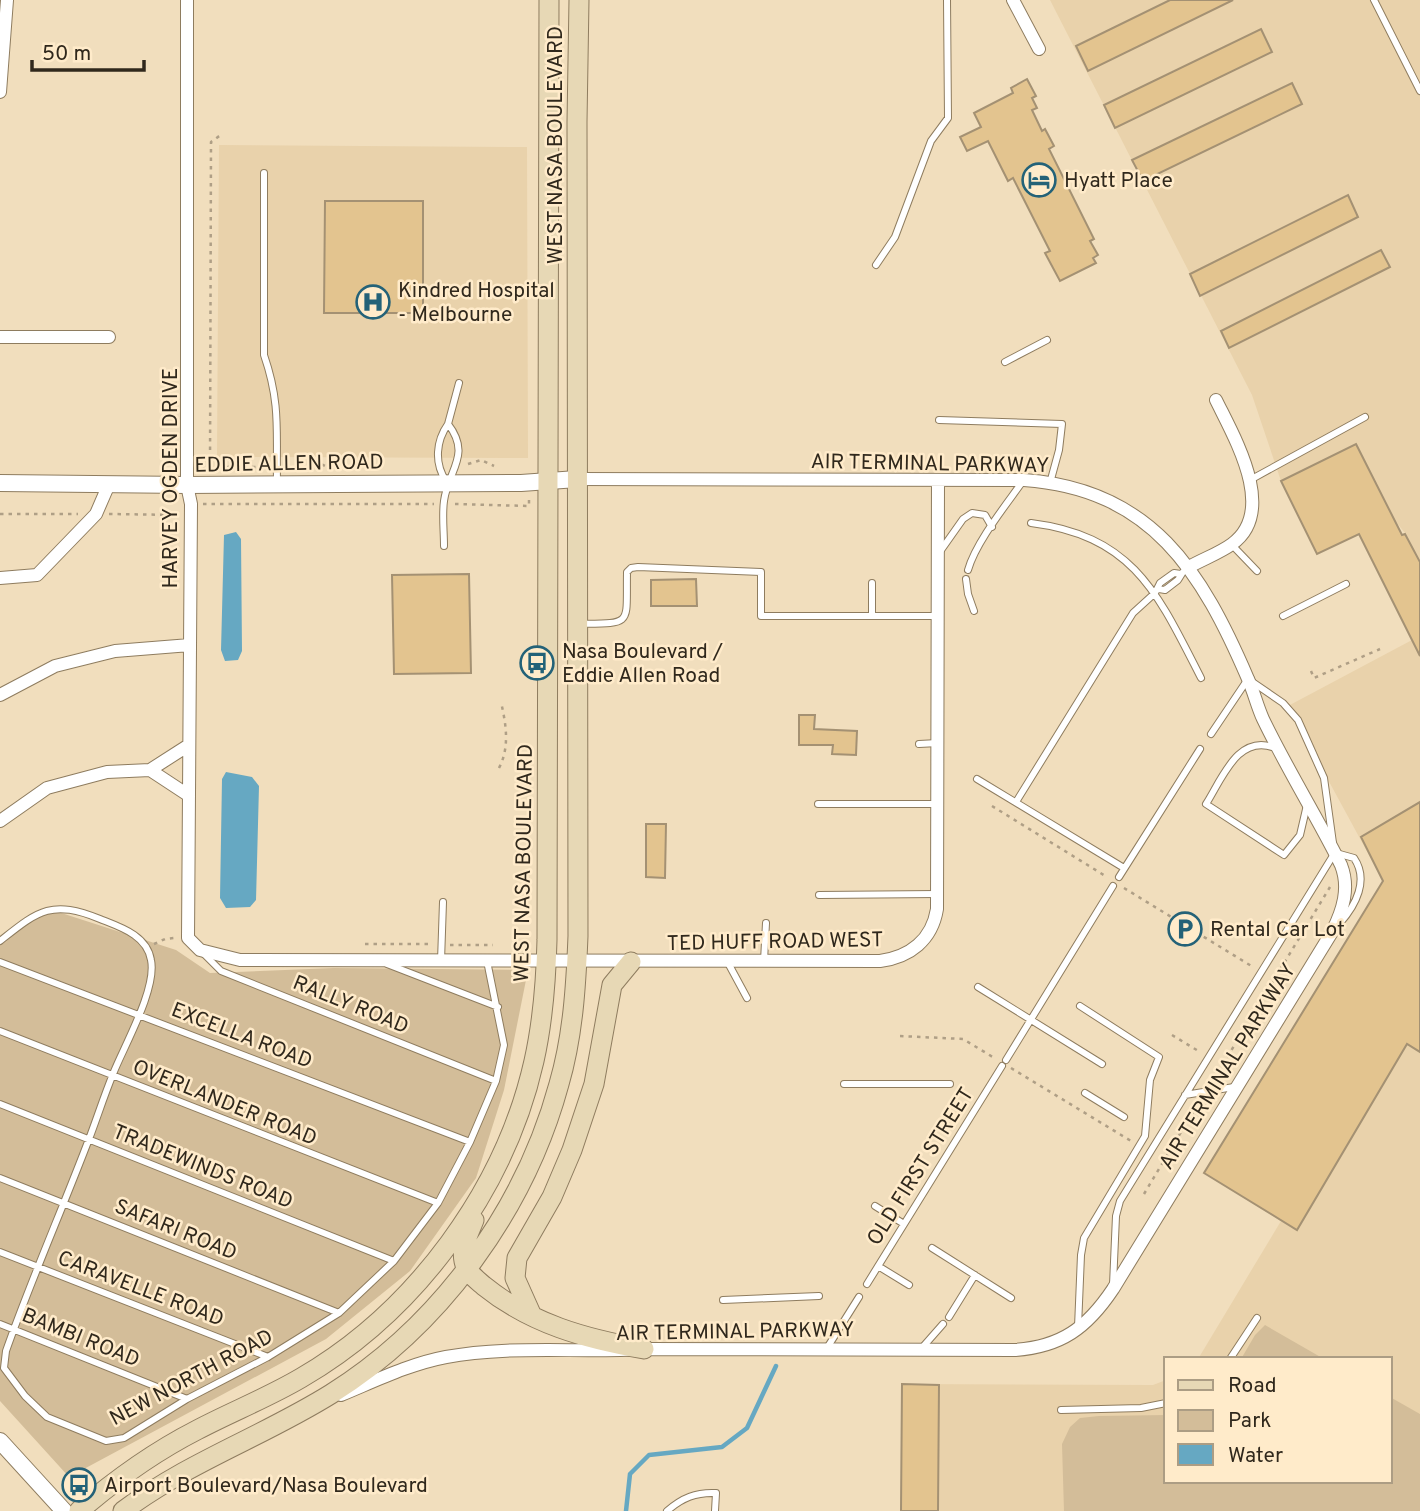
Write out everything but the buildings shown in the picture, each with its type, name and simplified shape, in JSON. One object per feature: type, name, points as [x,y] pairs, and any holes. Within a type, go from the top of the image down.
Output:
[{"type":"main road","name":"WEST NASA BOULEVARD","points":[[79,1511],[151,1456],[196,1430],[303,1377],[363,1334],[398,1302],[436,1259],[471,1212],[492,1173],[521,1105],[534,1062],[543,1012],[547,962],[549,0]]},
{"type":"main road","name":"WEST NASA BOULEVARD","points":[[123,1511],[188,1468],[308,1408],[358,1376],[404,1338],[435,1307],[488,1238],[522,1179],[552,1106],[569,1035],[577,962],[579,0]]},
{"type":"main road","points":[[531,1316],[515,1278],[517,1258],[552,1197],[572,1150],[594,1084],[612,985],[631,962]]},
{"type":"main road","points":[[492,1173],[464,1247],[466,1269],[497,1296],[531,1316],[586,1338],[644,1349]]},
{"type":"street","points":[[0,92],[3,22],[7,0]]},
{"type":"street","name":"HARVEY OGDEN DRIVE","points":[[187,0],[187,485],[191,504],[188,938]]},
{"type":"street","points":[[1013,0],[1039,50]]},
{"type":"street","points":[[0,337],[109,337]]},
{"type":"street","points":[[1185,570],[1232,545],[1243,532],[1251,515],[1253,498],[1250,480],[1216,400]]},
{"type":"street","name":"EDDIE ALLEN ROAD","points":[[0,483],[277,485],[548,482],[577,479]]},
{"type":"street","name":"AIR TERMINAL PARKWAY","points":[[308,1408],[408,1367],[478,1352],[827,1348],[1032,1349],[1057,1342],[1095,1314],[1113,1289],[1332,932],[1341,913],[1346,885],[1343,871],[1260,713],[1248,679],[1207,595],[1154,530],[1125,510],[1087,492],[1024,480],[577,479]]},
{"type":"street","name":"TED HUFF ROAD WEST","points":[[200,950],[240,960],[880,961],[897,958],[919,946],[931,931],[936,916],[937,894],[938,480]]},
{"type":"street","points":[[0,578],[37,575],[96,514],[109,484]]},
{"type":"street","points":[[0,695],[55,666],[115,651],[190,645]]},
{"type":"street","points":[[0,821],[47,788],[107,772],[150,770],[189,745]]},
{"type":"street","points":[[150,770],[188,794]]},
{"type":"street","points":[[188,938],[200,950]]},
{"type":"street","points":[[0,1441],[64,1511]]},
{"type":"lane","points":[[876,265],[890,246],[899,227],[931,141],[948,118],[947,0]]},
{"type":"lane","points":[[1374,0],[1420,92]]},
{"type":"lane","points":[[264,173],[264,355],[272,376],[277,403],[277,485]]},
{"type":"lane","points":[[1004,362],[1047,340]]},
{"type":"lane","points":[[447,483],[438,469],[439,436],[448,424],[459,383]]},
{"type":"lane","points":[[1250,480],[1364,417]]},
{"type":"lane","points":[[939,420],[1062,424],[1050,483]]},
{"type":"lane","points":[[444,546],[443,504],[447,483],[457,467],[457,436],[448,424]]},
{"type":"lane","points":[[968,570],[992,527],[1024,480]]},
{"type":"lane","points":[[938,554],[964,519],[972,513],[985,515],[992,527]]},
{"type":"lane","points":[[1031,523],[1062,528],[1095,540],[1130,565],[1157,591],[1201,678]]},
{"type":"lane","points":[[1232,545],[1257,570]]},
{"type":"lane","points":[[577,624],[619,623],[624,619],[627,572],[638,567],[761,572],[761,615],[938,616]]},
{"type":"lane","points":[[1016,802],[1133,613],[1157,591],[1165,590],[1178,580],[1185,570]]},
{"type":"lane","points":[[965,579],[974,611]]},
{"type":"lane","points":[[872,583],[872,616]]},
{"type":"lane","points":[[1283,616],[1346,584]]},
{"type":"lane","points":[[1113,1289],[1117,1208],[1335,853],[1326,784],[1297,720],[1283,703],[1248,679],[1211,734]]},
{"type":"lane","points":[[919,744],[938,743]]},
{"type":"lane","points":[[1278,749],[1265,744],[1239,752],[1206,804],[1284,855],[1300,835],[1307,803]]},
{"type":"lane","points":[[1119,877],[1200,749]]},
{"type":"lane","points":[[977,779],[1124,868]]},
{"type":"lane","points":[[818,804],[938,804]]},
{"type":"lane","name":"OLD FIRST STREET","points":[[867,1284],[1113,886]]},
{"type":"lane","points":[[818,895],[937,894]]},
{"type":"lane","points":[[441,961],[443,902]]},
{"type":"lane","points":[[0,941],[34,915],[61,908],[85,913],[121,927],[137,936],[146,947]]},
{"type":"lane","points":[[764,961],[766,923]]},
{"type":"lane","name":"NEW NORTH ROAD","points":[[146,947],[151,960],[152,978],[14,1329],[6,1351],[4,1368],[25,1396],[47,1417],[106,1441],[124,1438],[187,1399],[268,1357],[339,1313],[394,1261],[438,1203],[470,1142],[496,1081],[504,1045],[487,961]]},
{"type":"lane","name":"RALLY ROAD","points":[[200,950],[221,971],[496,1081]]},
{"type":"lane","points":[[376,960],[498,1007]]},
{"type":"lane","points":[[727,961],[747,998]]},
{"type":"lane","name":"EXCELLA ROAD","points":[[0,962],[470,1142]]},
{"type":"lane","points":[[978,988],[1102,1064]]},
{"type":"lane","points":[[1078,1329],[1084,1238],[1145,1136],[1150,1080],[1159,1057],[1080,1006]]},
{"type":"lane","name":"OVERLANDER ROAD","points":[[0,1031],[438,1203]]},
{"type":"lane","points":[[844,1084],[950,1084]]},
{"type":"lane","points":[[1185,1095],[1237,1087]]},
{"type":"lane","points":[[1085,1093],[1124,1116]]},
{"type":"lane","name":"TRADEWINDS ROAD","points":[[0,1104],[394,1261]]},
{"type":"lane","name":"SAFARI ROAD","points":[[0,1178],[339,1313]]},
{"type":"lane","points":[[875,1206],[904,1224]]},
{"type":"lane","points":[[932,1248],[1011,1298]]},
{"type":"lane","name":"CARAVELLE ROAD","points":[[0,1252],[268,1357]]},
{"type":"lane","points":[[878,1266],[909,1285]]},
{"type":"lane","points":[[949,1317],[975,1275]]},
{"type":"lane","points":[[723,1300],[819,1296]]},
{"type":"lane","points":[[827,1348],[859,1297]]},
{"type":"lane","points":[[1231,1357],[1257,1318]]},
{"type":"lane","name":"BAMBI ROAD","points":[[0,1324],[187,1399]]},
{"type":"lane","points":[[922,1349],[943,1324]]},
{"type":"lane","points":[[1061,1410],[1141,1408],[1164,1403]]},
{"type":"lane","points":[[667,1511],[691,1495],[716,1493],[715,1511]]},
{"type":"path","points":[[210,467],[211,142],[222,134]]},
{"type":"path","points":[[457,467],[481,460],[498,468]]},
{"type":"path","points":[[188,467],[309,468],[319,463],[328,468],[341,468]]},
{"type":"path","points":[[191,504],[529,506],[529,492]]},
{"type":"path","points":[[1311,671],[1314,678],[1380,649]]},
{"type":"path","points":[[499,768],[506,755],[506,722],[501,702]]},
{"type":"path","points":[[1144,1194],[1332,884]]},
{"type":"path","points":[[146,947],[165,939],[188,938]]},
{"type":"path","points":[[1272,979],[1280,984]]},
{"type":"path","points":[[1172,1035],[1203,1054]]},
{"type":"path","points":[[901,1036],[964,1039],[1133,1143]]},
{"type":"shaded area","points":[[1050,0],[1420,0],[1420,1511],[901,1511],[902,1384],[1153,1385],[1164,1381],[1164,1483],[1392,1483],[1392,1357],[1199,1357],[1281,1221],[1204,1173],[1383,881],[1288,706],[1412,640],[1368,552],[1405,533],[1392,517],[1317,554],[1281,481],[1252,395]]},
{"type":"shaded area","name":"Kindred Hospital - Melbourne","points":[[219,145],[527,147],[528,458],[217,457]]},
{"type":"green space","points":[[52,910],[176,950],[210,973],[334,968],[528,970],[504,1090],[476,1178],[410,1271],[326,1339],[69,1477],[0,1401],[0,938]]},
{"type":"green space","points":[[1265,1325],[1321,1357],[1242,1357],[1255,1335]]},
{"type":"green space","points":[[1392,1398],[1420,1414],[1420,1511],[1064,1511],[1062,1444],[1070,1427],[1080,1418],[1164,1415],[1164,1483],[1392,1483]]},
{"type":"water","points":[[236,532],[241,539],[242,651],[238,660],[225,661],[221,650],[224,535]]},
{"type":"water","points":[[226,772],[252,777],[259,786],[256,900],[250,907],[226,908],[220,898],[222,779]]},
{"type":"waterway","points":[[626,1511],[630,1474],[649,1455],[722,1447],[747,1428],[776,1366]]},
{"type":"place","name":"Hyatt Place","points":[[1039,180]]},
{"type":"place","name":"Kindred Hospital - Melbourne","points":[[373,302]]},
{"type":"place","name":"Nasa Boulevard / Eddie Allen Road","points":[[537,663]]},
{"type":"place","name":"Rental Car Lot","points":[[1185,929]]},
{"type":"place","name":"Airport Boulevard/Nasa Boulevard","points":[[79,1485]]}]
